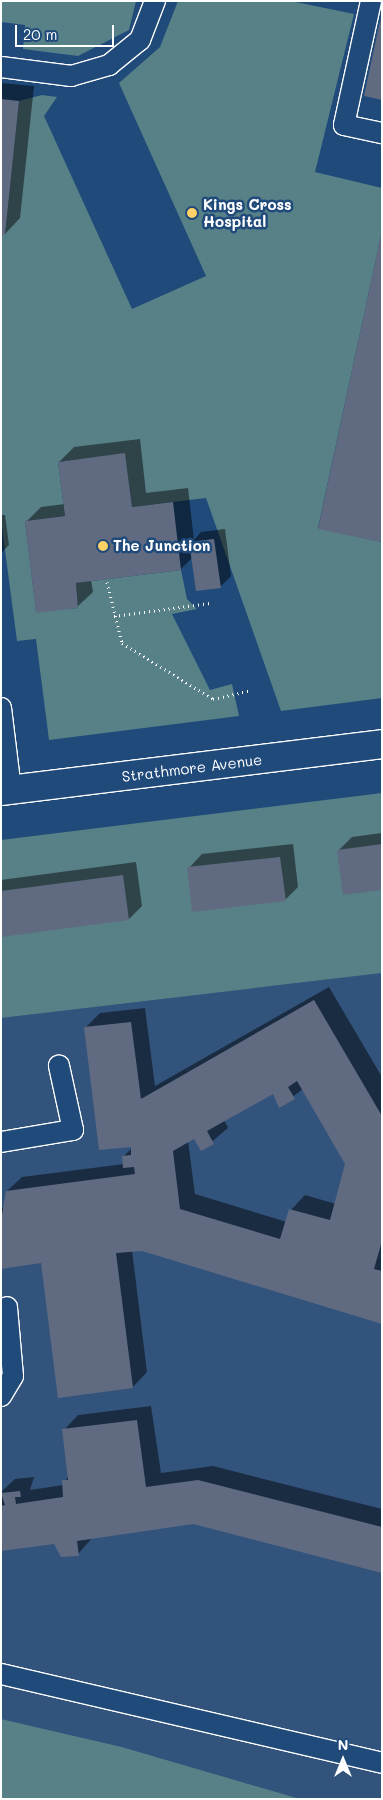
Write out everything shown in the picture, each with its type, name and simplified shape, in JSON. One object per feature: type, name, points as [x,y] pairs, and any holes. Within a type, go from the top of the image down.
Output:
[{"type":"street","name":"Strathmore Avenue","points":[[6,791],[382,744]]},
{"type":"lane","points":[[1,67],[71,76],[109,65],[140,40],[155,1]]},
{"type":"lane","points":[[382,3],[372,1],[344,125],[382,134]]},
{"type":"lane","points":[[1,708],[6,791]]},
{"type":"lane","points":[[1,1142],[73,1130],[59,1066]]},
{"type":"lane","points":[[1,1396],[13,1376],[7,1306]]},
{"type":"lane","points":[[1,1674],[382,1763]]},
{"type":"path","points":[[107,582],[122,643],[213,699],[251,690]]},
{"type":"path","points":[[114,616],[210,603]]},
{"type":"shaded area","points":[[382,973],[382,1799],[300,1799],[123,1747],[1,1719],[1,1018]]},
{"type":"green space","points":[[1,1],[136,1],[129,30],[78,56],[23,49],[25,25],[1,22]]},
{"type":"green space","name":"Kings Cross Hospital","points":[[178,1],[291,1],[354,14],[315,172],[382,188],[382,231],[318,528],[382,542],[382,698],[281,711],[206,498],[132,507],[125,454],[58,462],[65,516],[25,521],[36,612],[78,608],[76,583],[181,570],[187,599],[197,609],[172,614],[210,690],[232,684],[239,716],[49,740],[36,639],[17,641],[1,520],[1,235],[5,235],[19,101],[42,95],[57,97],[44,116],[132,309],[206,276],[119,83],[160,47]]},
{"type":"green space","points":[[382,793],[382,973],[1,1018],[1,840]]},
{"type":"green space","points":[[1,1719],[122,1747],[300,1799],[1,1799]]},
{"type":"building","points":[[380,21],[382,22],[382,100],[364,96]]},
{"type":"building","points":[[1,99],[19,101],[5,235],[1,235]]},
{"type":"building","points":[[382,235],[382,542],[318,529]]},
{"type":"building","name":"The Junction","points":[[125,453],[132,507],[173,502],[181,570],[76,583],[78,608],[36,613],[25,521],[65,516],[58,462]]},
{"type":"building","points":[[214,539],[221,588],[196,591],[189,542]]},
{"type":"building","points":[[382,844],[382,890],[343,895],[337,850]]},
{"type":"building","points":[[280,857],[286,901],[192,912],[187,867]]},
{"type":"building","points":[[123,875],[129,920],[1,937],[1,891]]},
{"type":"building","points":[[314,1000],[382,1116],[382,1241],[374,1269],[382,1271],[382,1324],[142,1251],[116,1253],[133,1388],[58,1398],[41,1263],[1,1269],[1,1220],[6,1191],[135,1174],[134,1167],[123,1168],[122,1156],[131,1155],[131,1147],[99,1150],[84,1027],[131,1022],[141,1099]],"holes":[[[297,1081],[345,1164],[330,1220],[289,1209],[280,1239],[180,1209],[173,1151],[194,1139],[201,1151],[214,1144],[207,1131],[273,1094],[279,1108],[295,1099],[288,1087]]]},
{"type":"building","points":[[137,1420],[146,1487],[198,1480],[382,1527],[382,1573],[193,1524],[77,1541],[79,1556],[61,1557],[54,1544],[1,1551],[1,1506],[5,1505],[1,1493],[20,1491],[21,1497],[15,1497],[16,1504],[63,1497],[62,1480],[68,1480],[62,1429]]},
{"type":"place","name":"Kings Cross Hospital","points":[[192,213]]},
{"type":"place","name":"The Junction","points":[[103,546]]}]
